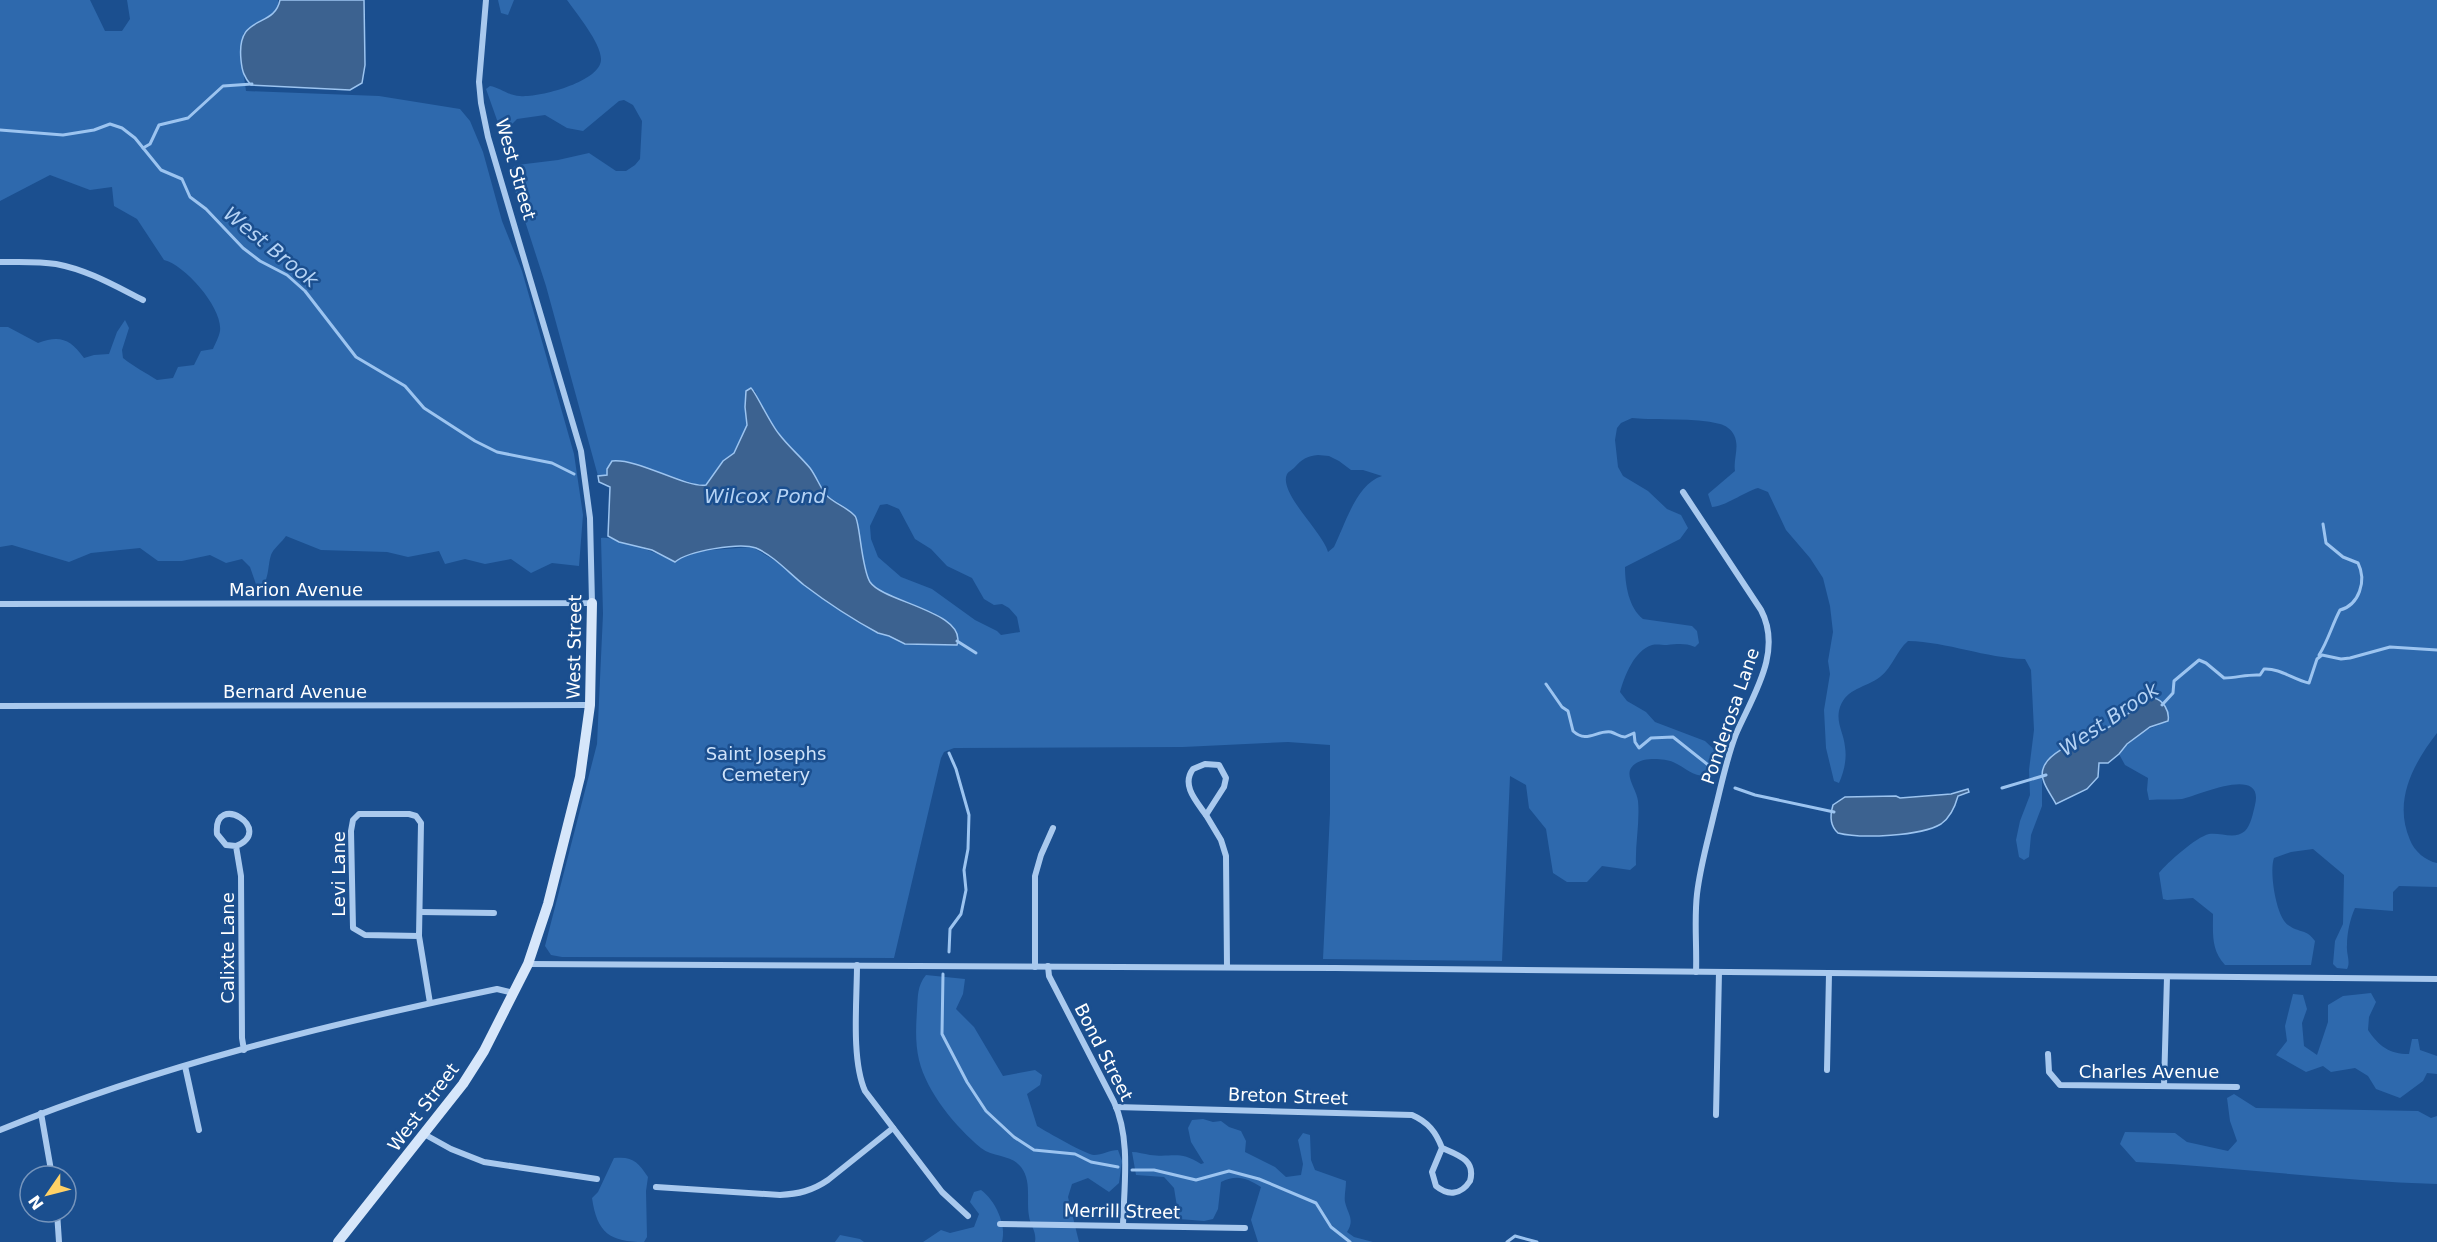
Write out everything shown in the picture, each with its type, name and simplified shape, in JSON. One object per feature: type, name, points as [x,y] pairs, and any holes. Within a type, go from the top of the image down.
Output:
[{"type":"street","name":"West Street","points":[[338,1242],[463,1084],[484,1051],[514,993],[528,964],[548,904],[575,798],[585,747],[590,705],[592,603],[590,510],[581,451],[488,137],[481,103],[479,66],[486,0]]},
{"type":"street","points":[[0,262],[44,262],[70,267],[93,275],[143,300]]},
{"type":"street","name":"Ponderosa Lane","points":[[1683,492],[1761,610],[1767,624],[1770,641],[1769,654],[1761,677],[1731,749],[1703,863],[1697,897],[1695,972]]},
{"type":"street","name":"Marion Avenue","points":[[0,604],[592,603]]},
{"type":"street","name":"Bernard Avenue","points":[[0,706],[590,705]]},
{"type":"street","points":[[1206,815],[1226,781],[1219,765],[1196,767],[1188,778],[1193,796],[1221,840],[1225,852],[1227,967]]},
{"type":"street","points":[[231,814],[242,817],[248,826],[248,837],[236,846],[222,843],[216,829],[221,819],[231,814]]},
{"type":"street","name":"Levi Lane","points":[[420,912],[423,831],[418,818],[409,814],[358,814],[353,820],[351,831],[352,921],[356,931],[365,935],[420,936]]},
{"type":"street","points":[[1035,967],[1035,876],[1053,828]]},
{"type":"street","name":"Calixte Lane","points":[[236,846],[241,876],[244,1050]]},
{"type":"street","points":[[430,1003],[420,936],[420,912],[494,913]]},
{"type":"street","points":[[528,964],[1227,967],[2437,979]]},
{"type":"street","points":[[857,965],[857,1060],[860,1078],[869,1098],[942,1192],[968,1216]]},
{"type":"street","name":"Bond Street","points":[[1048,966],[1049,976],[1121,1121],[1124,1147],[1123,1225]]},
{"type":"street","points":[[1716,1115],[1719,972]]},
{"type":"street","points":[[1827,1070],[1829,974]]},
{"type":"street","points":[[2164,1086],[2167,977]]},
{"type":"street","points":[[0,1130],[96,1093],[244,1050],[430,1003],[498,989],[514,993]]},
{"type":"street","name":"Charles Avenue","points":[[2048,1054],[2047,1065],[2051,1076],[2060,1085],[2237,1087]]},
{"type":"street","points":[[184,1066],[199,1130]]},
{"type":"street","name":"Breton Street","points":[[1116,1107],[1412,1115],[1425,1122],[1433,1130],[1442,1148],[1464,1158],[1470,1167],[1470,1181],[1459,1192],[1445,1192],[1434,1182],[1433,1167],[1442,1148]]},
{"type":"street","points":[[40,1113],[50,1164]]},
{"type":"street","points":[[656,1187],[780,1195],[800,1193],[828,1180],[893,1128]]},
{"type":"street","points":[[424,1134],[451,1149],[484,1162],[597,1179]]},
{"type":"street","points":[[58,1224],[59,1242]]},
{"type":"street","name":"Merrill Street","points":[[1000,1224],[1245,1228]]},
{"type":"green space","points":[[0,0],[90,0],[105,31],[122,31],[130,19],[127,0],[278,0],[278,11],[243,34],[243,69],[246,91],[379,96],[460,109],[470,121],[483,152],[502,221],[522,271],[574,454],[583,515],[579,566],[552,563],[531,573],[511,559],[485,564],[465,559],[445,564],[439,551],[408,557],[387,552],[321,550],[286,536],[272,553],[265,583],[258,590],[250,567],[242,559],[226,563],[210,555],[182,561],[158,561],[140,548],[91,553],[69,562],[12,545],[0,547],[0,327],[8,327],[38,343],[52,339],[64,340],[84,358],[109,354],[117,332],[125,320],[129,328],[122,350],[123,358],[157,380],[173,378],[178,367],[194,365],[201,351],[213,349],[220,331],[215,311],[201,289],[182,270],[164,260],[137,219],[114,206],[112,187],[90,190],[50,175],[0,201]]},
{"type":"green space","points":[[498,0],[514,0],[508,15],[501,13]]},
{"type":"green space","name":"Saint Josephs Cemetery","points":[[567,0],[2437,0],[2437,733],[2413,770],[2405,797],[2404,811],[2405,825],[2417,852],[2437,863],[2437,887],[2399,886],[2393,892],[2393,911],[2355,908],[2348,936],[2348,966],[2347,969],[2337,968],[2333,964],[2335,941],[2343,924],[2344,875],[2313,849],[2291,852],[2274,858],[2273,883],[2280,913],[2288,925],[2306,933],[2315,941],[2311,965],[2225,965],[2215,948],[2213,914],[2193,898],[2163,899],[2159,873],[2182,851],[2203,836],[2209,834],[2237,835],[2245,831],[2253,815],[2255,793],[2250,786],[2240,784],[2182,799],[2149,800],[2148,778],[2125,765],[2119,754],[2137,737],[2159,725],[2167,710],[2158,699],[2146,699],[2110,727],[2067,746],[2042,770],[2042,806],[2031,835],[2029,857],[2024,860],[2019,857],[2016,840],[2020,821],[2030,795],[2029,770],[2034,730],[2031,670],[2025,659],[1908,641],[1880,677],[1852,692],[1843,701],[1839,718],[1846,752],[1844,770],[1839,783],[1834,781],[1826,748],[1824,710],[1830,674],[1828,661],[1833,632],[1823,578],[1810,558],[1786,530],[1768,492],[1758,488],[1722,505],[1712,507],[1708,494],[1735,471],[1736,440],[1732,431],[1724,425],[1699,421],[1632,418],[1621,423],[1617,428],[1615,440],[1618,467],[1623,476],[1648,491],[1667,509],[1681,515],[1688,528],[1680,539],[1625,567],[1629,596],[1634,609],[1643,619],[1692,626],[1697,631],[1699,643],[1695,647],[1681,644],[1652,645],[1646,648],[1631,664],[1620,692],[1627,701],[1646,712],[1655,722],[1705,741],[1721,756],[1711,776],[1695,774],[1673,762],[1662,760],[1643,760],[1633,765],[1629,774],[1637,797],[1638,809],[1636,865],[1630,870],[1602,866],[1587,882],[1567,882],[1553,873],[1546,829],[1529,808],[1526,785],[1510,776],[1502,961],[1323,959],[1330,813],[1330,745],[1288,742],[1183,747],[954,748],[944,752],[894,958],[562,957],[551,955],[545,946],[597,744],[603,614],[601,538],[626,542],[675,562],[697,551],[752,547],[779,563],[804,585],[871,629],[905,644],[957,645],[934,613],[879,590],[870,582],[862,556],[856,517],[826,495],[809,467],[778,433],[762,409],[755,391],[746,391],[747,425],[734,453],[723,461],[706,485],[695,484],[647,468],[612,461],[607,469],[608,475],[598,476],[546,286],[512,181],[512,168],[517,165],[558,160],[589,153],[616,171],[626,171],[640,159],[642,121],[633,105],[624,100],[619,101],[583,131],[567,128],[545,115],[517,119],[511,125],[501,126],[486,89],[490,86],[516,96],[540,94],[580,82],[598,68],[601,60],[597,46]],"holes":[[[1318,455],[1329,456],[1351,470],[1363,470],[1382,476],[1373,480],[1358,496],[1334,547],[1328,552],[1295,502],[1286,482],[1287,474],[1300,462]],[[887,504],[899,509],[915,539],[931,549],[947,566],[972,578],[984,599],[994,605],[1002,604],[1009,608],[1017,617],[1020,632],[1001,635],[975,620],[932,589],[901,577],[878,557],[871,539],[870,526],[880,505]]]},
{"type":"green space","points":[[926,975],[965,979],[963,994],[956,1009],[974,1027],[1003,1076],[1035,1070],[1042,1075],[1040,1085],[1027,1094],[1037,1126],[1090,1154],[1097,1155],[1118,1150],[1122,1161],[1119,1183],[1109,1192],[1088,1178],[1072,1184],[1068,1197],[1079,1242],[1035,1242],[1028,1210],[1026,1178],[1021,1167],[1012,1160],[986,1151],[971,1140],[944,1109],[929,1085],[919,1060],[916,1035],[918,991]]},
{"type":"green space","points":[[2371,993],[2376,1002],[2369,1017],[2368,1030],[2372,1036],[2390,1051],[2402,1054],[2409,1054],[2412,1039],[2418,1039],[2420,1050],[2437,1056],[2437,1074],[2427,1073],[2423,1081],[2400,1098],[2376,1089],[2368,1076],[2355,1068],[2331,1072],[2323,1066],[2306,1072],[2276,1055],[2287,1041],[2285,1026],[2293,994],[2303,995],[2307,1009],[2302,1023],[2304,1046],[2317,1055],[2328,1022],[2328,1005],[2343,996]]},
{"type":"green space","points":[[2234,1094],[2256,1108],[2418,1111],[2431,1118],[2437,1116],[2437,1184],[2136,1162],[2120,1144],[2125,1132],[2175,1133],[2187,1142],[2228,1151],[2237,1141],[2230,1121],[2227,1098]]},
{"type":"green space","points":[[1203,1119],[1213,1122],[1221,1121],[1241,1131],[1246,1141],[1245,1152],[1275,1167],[1286,1177],[1301,1175],[1303,1164],[1298,1140],[1303,1133],[1310,1135],[1311,1160],[1315,1170],[1346,1181],[1345,1202],[1351,1220],[1347,1232],[1354,1237],[1373,1242],[1258,1242],[1251,1220],[1261,1187],[1242,1178],[1232,1178],[1221,1182],[1218,1209],[1213,1219],[1204,1221],[1179,1219],[1174,1188],[1164,1177],[1136,1175],[1132,1152],[1158,1156],[1181,1156],[1201,1164],[1204,1163],[1191,1142],[1188,1128],[1192,1120]]},
{"type":"green space","points":[[614,1158],[634,1161],[648,1177],[647,1237],[644,1242],[632,1242],[614,1237],[607,1233],[597,1220],[592,1198],[598,1192]]},
{"type":"green space","points":[[981,1190],[999,1213],[1003,1228],[1002,1242],[923,1242],[941,1230],[950,1233],[974,1227],[979,1214],[970,1202],[974,1192]]},
{"type":"green space","points":[[840,1235],[860,1239],[864,1242],[835,1242]]},
{"type":"water","points":[[280,0],[364,0],[365,65],[362,83],[350,90],[251,85],[241,64],[241,45],[244,35],[256,23],[271,15]]},
{"type":"water","name":"Wilcox Pond","points":[[751,388],[776,430],[810,468],[826,495],[855,516],[870,582],[891,596],[938,616],[950,624],[957,634],[957,645],[905,644],[878,633],[821,597],[775,560],[756,548],[738,546],[714,549],[691,554],[675,562],[652,550],[619,542],[608,536],[610,487],[599,482],[598,476],[607,475],[607,469],[612,461],[635,464],[686,482],[706,485],[723,461],[734,453],[747,425],[746,391]]},
{"type":"water","points":[[2154,698],[2165,706],[2168,721],[2150,727],[2127,744],[2108,763],[2099,763],[2098,777],[2087,789],[2056,804],[2046,787],[2042,773],[2053,755],[2109,727],[2147,699]]},
{"type":"water","points":[[1968,789],[1969,792],[1958,796],[1947,818],[1932,828],[1906,834],[1861,836],[1838,833],[1832,824],[1833,805],[1845,797],[1896,796],[1900,798],[1951,794]]},
{"type":"waterway","points":[[143,148],[150,144],[159,125],[188,118],[223,86],[252,84]]},
{"type":"waterway","name":"West Brook","points":[[0,130],[63,135],[94,130],[110,124],[122,128],[135,138],[161,170],[182,179],[190,197],[206,209],[243,248],[260,261],[287,275],[305,291],[356,357],[405,386],[424,408],[475,441],[497,452],[552,463],[574,474]]},
{"type":"waterway","points":[[2319,655],[2340,610],[2352,603],[2360,591],[2362,577],[2358,563],[2343,557],[2326,543],[2323,524]]},
{"type":"waterway","name":"West Brook","points":[[957,641],[976,653]]},
{"type":"waterway","name":"West Brook","points":[[2162,705],[2173,693],[2174,681],[2199,660],[2224,678],[2260,675],[2264,669],[2270,669],[2309,683],[2317,659],[2322,655],[2341,659],[2350,658],[2390,647],[2437,650]]},
{"type":"waterway","name":"West Brook","points":[[1546,684],[1562,707],[1568,711],[1573,731],[1578,735],[1587,737],[1611,732],[1625,737],[1634,733],[1635,742],[1639,748],[1651,738],[1673,737],[1712,768]]},
{"type":"waterway","points":[[949,753],[969,815],[968,849],[964,870],[966,890],[961,914],[950,929],[949,952]]},
{"type":"waterway","name":"West Brook","points":[[2002,788],[2046,775]]},
{"type":"waterway","name":"West Brook","points":[[1735,788],[1755,795],[1834,812]]},
{"type":"waterway","points":[[943,974],[942,1034],[967,1082],[986,1111],[1014,1137],[1034,1150],[1075,1154],[1091,1162],[1118,1167]]},
{"type":"waterway","points":[[1132,1170],[1154,1170],[1196,1180],[1229,1171],[1259,1179],[1316,1203],[1331,1227],[1350,1242]]},
{"type":"waterway","points":[[1507,1242],[1515,1236],[1537,1242]]}]
